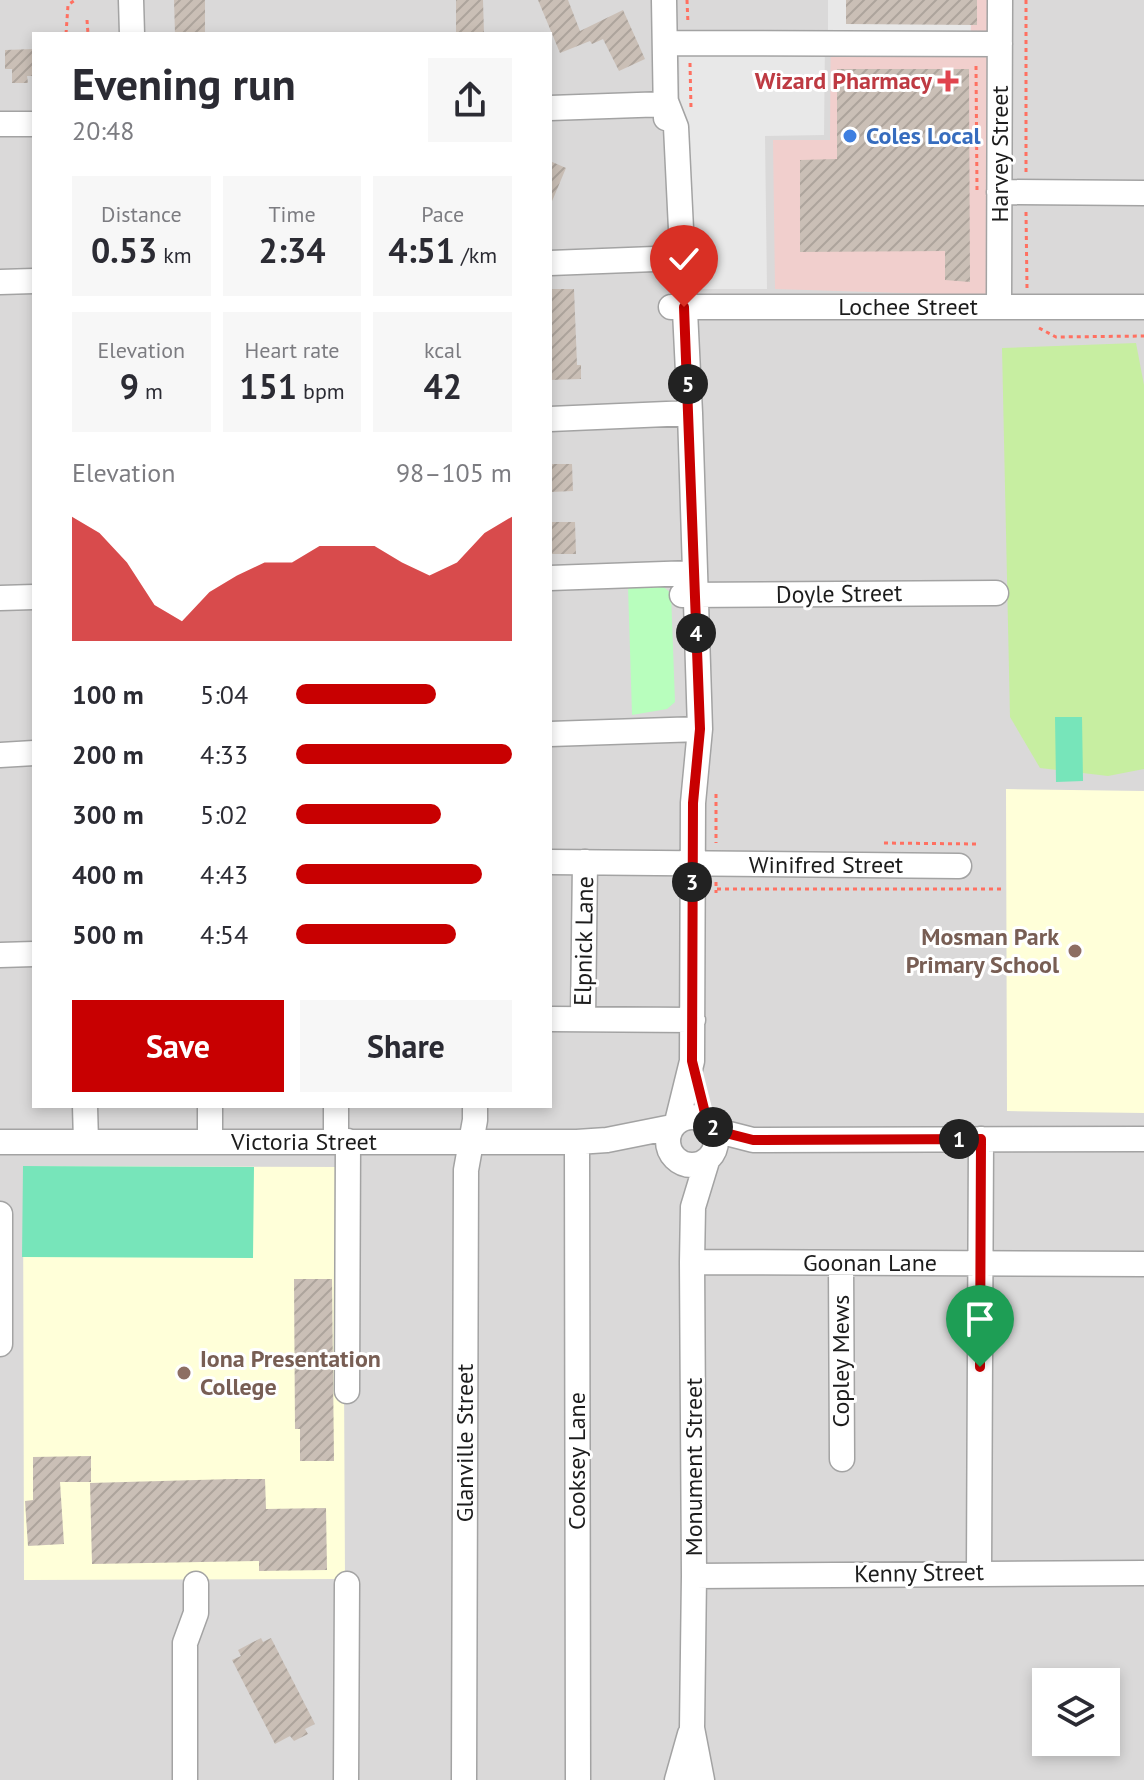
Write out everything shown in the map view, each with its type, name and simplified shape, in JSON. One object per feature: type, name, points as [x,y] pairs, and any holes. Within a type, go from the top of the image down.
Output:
[{"type":"street","points":[[131,0],[132,32]]},
{"type":"street","points":[[664,0],[677,43],[667,104],[676,127],[675,258],[684,414],[693,803],[704,864],[692,1061],[668,1140],[675,1157],[693,1165],[711,1141]]},
{"type":"street","name":"Harvey Street","points":[[999,307],[988,190],[990,44],[1000,0]]},
{"type":"street","points":[[677,43],[990,44]]},
{"type":"street","points":[[552,108],[667,104]]},
{"type":"street","points":[[0,124],[32,124]]},
{"type":"street","points":[[988,190],[1144,193]]},
{"type":"street","points":[[552,263],[675,258]]},
{"type":"street","points":[[0,282],[32,281]]},
{"type":"street","name":"Lochee Street","points":[[678,307],[1144,307]]},
{"type":"street","points":[[552,419],[684,414]]},
{"type":"street","name":"Doyle Street","points":[[552,578],[996,593]]},
{"type":"street","points":[[0,598],[32,597]]},
{"type":"street","points":[[552,734],[692,730]]},
{"type":"street","points":[[0,755],[32,753]]},
{"type":"street","name":"Winifred Street","points":[[552,862],[959,866]]},
{"type":"street","name":"Elpnick Lane","points":[[583,1019],[585,862]]},
{"type":"street","points":[[0,955],[32,954]]},
{"type":"street","points":[[552,1019],[693,1020]]},
{"type":"street","points":[[692,1061],[711,1141]]},
{"type":"street","points":[[85,1108],[86,1142]]},
{"type":"street","points":[[210,1108],[210,1142]]},
{"type":"street","points":[[336,1108],[342,1141],[347,1391]]},
{"type":"street","name":"Glanville Street","points":[[464,1780],[466,1170],[475,1108]]},
{"type":"street","points":[[674,1124],[692,1116],[711,1141]]},
{"type":"street","name":"Victoria Street","points":[[0,1142],[577,1142],[607,1140],[674,1124]]},
{"type":"street","points":[[979,1573],[981,1139]]},
{"type":"street","points":[[711,1141],[1144,1139]]},
{"type":"street","name":"Victoria Street","points":[[607,1140],[675,1157]]},
{"type":"street","name":"Monument Street","points":[[702,1780],[692,1728],[692,1262],[693,1207],[711,1141]]},
{"type":"street","name":"Cooksey Lane","points":[[577,1142],[578,1780]]},
{"type":"street","name":"Monument Street","points":[[675,1157],[693,1207]]},
{"type":"street","points":[[0,1214],[0,1344]]},
{"type":"street","name":"Goonan Lane","points":[[692,1262],[1144,1264]]},
{"type":"street","name":"Copley Mews","points":[[841,1263],[842,1459]]},
{"type":"street","name":"Kenny Street","points":[[694,1576],[1144,1573]]},
{"type":"street","points":[[185,1780],[185,1643],[196,1613],[196,1584]]},
{"type":"street","points":[[346,1780],[347,1584]]},
{"type":"street","name":"Monument Street","points":[[677,1780],[692,1728]]},
{"type":"path","points":[[66,32],[68,5],[75,0]]},
{"type":"path","points":[[687,0],[677,43],[692,119]]},
{"type":"path","points":[[87,20],[88,32]]},
{"type":"path","points":[[988,190],[976,65],[990,44]]},
{"type":"path","points":[[1037,327],[1056,337],[1144,336]]},
{"type":"path","points":[[716,782],[704,864],[716,891],[1002,889]]},
{"type":"shaded area","points":[[0,0],[1144,0],[1144,1780],[0,1780]]},
{"type":"shaded area","points":[[828,0],[972,0],[970,47],[828,49]]},
{"type":"shaded area","points":[[831,0],[998,0],[996,296],[775,289],[773,140],[830,140]]},
{"type":"shaded area","points":[[679,39],[825,39],[824,135],[765,136],[767,289],[682,289]]},
{"type":"shaded area","name":"Mosman Park Primary School","points":[[1006,789],[1144,791],[1144,1113],[1007,1111]]},
{"type":"shaded area","name":"Iona Presentation College","points":[[23,1166],[343,1167],[345,1579],[24,1580]]},
{"type":"green space","points":[[1136,343],[1144,385],[1144,769],[1108,776],[1040,768],[1010,717],[1002,348]]},
{"type":"green space","points":[[661,585],[671,593],[675,702],[667,709],[632,715],[628,587]]},
{"type":"green space","points":[[1055,717],[1082,717],[1083,781],[1056,782]]},
{"type":"green space","points":[[23,1166],[254,1167],[253,1258],[22,1257]]},
{"type":"building","points":[[174,0],[205,0],[205,32],[175,32]]},
{"type":"building","points":[[456,0],[483,0],[484,32],[456,32]]},
{"type":"building","points":[[538,0],[568,0],[580,31],[623,10],[645,59],[619,71],[603,39],[560,53]]},
{"type":"building","points":[[846,0],[977,0],[977,25],[846,24]]},
{"type":"building","points":[[32,49],[32,76],[27,76],[28,83],[12,83],[12,69],[5,69],[5,50]]},
{"type":"building","points":[[837,69],[969,69],[970,282],[945,280],[945,251],[800,252],[800,160],[837,159]]},
{"type":"building","points":[[552,162],[566,168],[552,201]]},
{"type":"building","points":[[552,289],[574,289],[577,365],[581,365],[581,379],[552,380]]},
{"type":"building","points":[[552,464],[572,464],[573,491],[552,492]]},
{"type":"building","points":[[552,522],[575,522],[576,554],[552,554]]},
{"type":"building","points":[[294,1279],[332,1279],[334,1461],[300,1461],[300,1429],[295,1429]]},
{"type":"building","points":[[91,1456],[91,1482],[60,1482],[64,1544],[28,1546],[25,1501],[33,1500],[33,1457]]},
{"type":"building","points":[[265,1479],[266,1509],[326,1508],[327,1570],[259,1571],[259,1561],[92,1564],[90,1483]]},
{"type":"building","points":[[261,1638],[263,1642],[271,1638],[315,1724],[305,1729],[308,1734],[294,1741],[290,1736],[275,1744],[232,1660],[241,1656],[238,1650]]},
{"type":"place","name":"Wizard Pharmacy","points":[[948,81]]},
{"type":"place","name":"Coles Local","points":[[850,136]]},
{"type":"place","name":"Mosman Park Primary School","points":[[1075,951]]},
{"type":"place","name":"Iona Presentation College","points":[[184,1373]]},
{"type":"route","points":[[684,307],[700,729],[693,803],[692,1061],[707,1121],[714,1130],[753,1140],[981,1139],[980,1367]]}]
